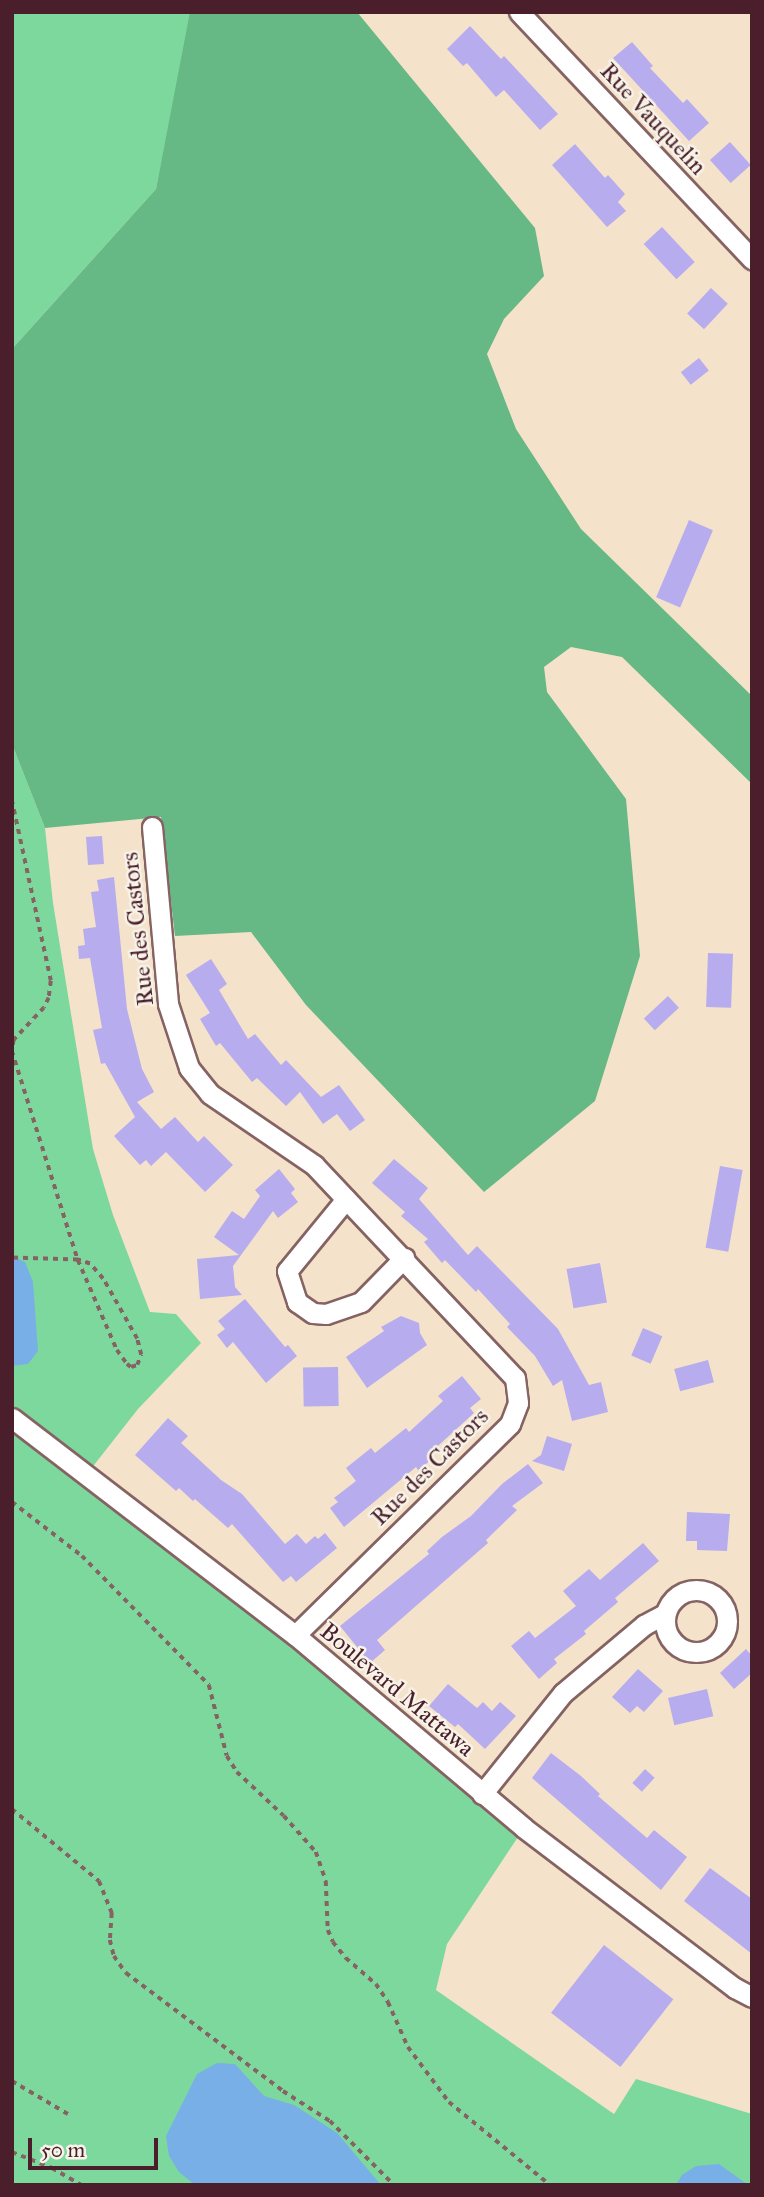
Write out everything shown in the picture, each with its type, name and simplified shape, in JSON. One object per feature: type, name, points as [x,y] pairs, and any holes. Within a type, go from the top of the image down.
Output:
[{"type":"street","name":"Rue Vauquelin","points":[[519,12],[752,259]]},
{"type":"street","name":"Rue des Castors","points":[[152,827],[169,1004],[189,1068],[210,1094],[314,1165],[515,1378],[519,1403],[510,1424],[295,1635]]},
{"type":"street","points":[[346,1199],[287,1271],[297,1302],[313,1313],[326,1314],[361,1302],[404,1258]]},
{"type":"street","name":"Boulevard Mattawa","points":[[12,1418],[295,1635],[482,1794],[714,1973],[752,1997]]},
{"type":"street","points":[[482,1794],[563,1693],[644,1626],[665,1614]]},
{"type":"path","points":[[12,800],[51,981],[49,998],[44,1008],[14,1040],[12,1051],[78,1260],[117,1350],[131,1367],[137,1365],[141,1355],[137,1339],[103,1279],[90,1264],[78,1260],[12,1258]]},
{"type":"path","points":[[12,1502],[82,1556],[209,1685],[227,1756],[236,1772],[284,1816],[316,1852],[326,1881],[328,1930],[333,1942],[346,1958],[376,1984],[388,2002],[408,2047],[449,2102],[550,2185]]},
{"type":"path","points":[[12,1810],[99,1881],[112,1913],[110,1940],[114,1956],[126,1973],[283,2091],[330,2121],[394,2185]]},
{"type":"path","points":[[12,2081],[68,2114]]},
{"type":"path","points":[[12,2152],[52,2168],[82,2185]]},
{"type":"green space","points":[[12,12],[190,12],[190,19],[156,189],[12,349]]},
{"type":"green space","points":[[190,12],[357,12],[535,228],[544,276],[504,319],[487,354],[516,429],[581,529],[752,696],[752,784],[622,657],[571,647],[544,667],[547,692],[626,799],[640,956],[595,1101],[484,1192],[306,1005],[251,932],[175,936],[161,817],[45,828],[12,744],[12,349],[156,189]]},
{"type":"green space","points":[[12,744],[45,828],[53,903],[93,1149],[113,1215],[150,1312],[176,1314],[201,1343],[138,1409],[87,1474],[524,1828],[447,1944],[436,1990],[614,2114],[636,2079],[752,2114],[752,2185],[12,2185]]},
{"type":"water","points":[[12,1256],[25,1262],[33,1282],[38,1351],[28,1364],[12,1366]]},
{"type":"water","points":[[217,2063],[235,2064],[264,2096],[294,2105],[337,2133],[381,2185],[195,2185],[179,2172],[169,2156],[166,2136],[197,2074]]},
{"type":"water","points":[[719,2164],[748,2185],[676,2185],[682,2175],[696,2166]]},
{"type":"building","points":[[470,26],[501,59],[504,56],[558,114],[540,130],[504,90],[496,97],[467,63],[463,66],[447,49]]},
{"type":"building","points":[[632,42],[653,66],[650,68],[683,103],[687,99],[709,123],[689,141],[613,58]]},
{"type":"building","points":[[730,142],[751,165],[731,183],[710,160]]},
{"type":"building","points":[[575,144],[605,178],[608,175],[625,194],[618,202],[626,211],[607,227],[552,165]]},
{"type":"building","points":[[662,227],[695,262],[676,279],[644,244]]},
{"type":"building","points":[[711,288],[728,304],[704,329],[687,314]]},
{"type":"building","points":[[699,358],[709,371],[691,385],[681,372]]},
{"type":"building","points":[[689,520],[713,530],[680,607],[656,597]]},
{"type":"building","points":[[102,836],[104,864],[88,865],[86,837]]},
{"type":"building","points":[[114,877],[127,1009],[142,1069],[154,1092],[137,1102],[161,1129],[175,1117],[198,1142],[204,1136],[233,1165],[205,1192],[166,1152],[151,1166],[146,1160],[140,1165],[114,1136],[135,1117],[105,1063],[101,1064],[93,1030],[102,1028],[90,958],[79,959],[78,946],[85,945],[83,929],[96,927],[91,892],[99,891],[97,880]]},
{"type":"building","points":[[708,953],[733,954],[731,1008],[706,1007]]},
{"type":"building","points":[[211,959],[227,984],[219,990],[248,1039],[255,1034],[281,1065],[286,1060],[321,1097],[339,1085],[365,1120],[350,1131],[337,1114],[323,1124],[300,1092],[286,1106],[257,1078],[252,1082],[220,1043],[216,1046],[200,1019],[210,1013],[186,975]]},
{"type":"building","points":[[668,996],[679,1008],[655,1030],[644,1019]]},
{"type":"building","points":[[394,1159],[428,1188],[419,1199],[468,1255],[477,1246],[558,1329],[589,1385],[601,1382],[608,1412],[572,1421],[562,1380],[553,1386],[535,1356],[507,1327],[510,1324],[478,1289],[476,1292],[445,1260],[442,1263],[424,1242],[428,1239],[401,1216],[405,1212],[372,1183]]},
{"type":"building","points":[[720,1166],[743,1170],[728,1252],[706,1248]]},
{"type":"building","points":[[279,1169],[295,1189],[291,1193],[298,1202],[278,1218],[273,1211],[233,1266],[235,1287],[242,1295],[200,1299],[197,1259],[239,1255],[214,1237],[232,1211],[244,1219],[260,1196],[255,1190]]},
{"type":"building","points":[[600,1263],[607,1302],[573,1308],[567,1269]]},
{"type":"building","points":[[245,1299],[285,1347],[288,1345],[297,1356],[266,1383],[233,1342],[227,1348],[217,1335],[225,1329],[218,1321]]},
{"type":"building","points":[[401,1316],[419,1323],[420,1333],[427,1345],[367,1388],[346,1357],[384,1331],[381,1327]]},
{"type":"building","points":[[643,1328],[662,1336],[651,1364],[631,1356]]},
{"type":"building","points":[[708,1360],[714,1382],[680,1391],[674,1369]]},
{"type":"building","points":[[338,1367],[339,1406],[304,1407],[303,1368]]},
{"type":"building","points":[[462,1376],[481,1399],[470,1408],[474,1413],[428,1455],[431,1460],[418,1470],[416,1467],[344,1527],[330,1508],[338,1502],[334,1498],[356,1481],[346,1468],[371,1448],[375,1453],[406,1428],[409,1432],[443,1401],[438,1396]]},
{"type":"building","points":[[168,1418],[188,1436],[181,1443],[221,1480],[242,1494],[285,1544],[297,1534],[306,1544],[315,1536],[318,1539],[325,1533],[337,1548],[296,1582],[291,1576],[283,1582],[232,1524],[228,1528],[195,1499],[193,1501],[179,1488],[176,1491],[135,1455]]},
{"type":"building","points":[[547,1436],[572,1444],[564,1471],[532,1461],[541,1455]]},
{"type":"building","points":[[528,1464],[543,1483],[512,1506],[517,1510],[486,1540],[488,1543],[377,1640],[385,1650],[370,1663],[340,1626],[429,1554],[427,1551],[442,1537],[471,1516],[502,1484]]},
{"type":"building","points":[[687,1512],[730,1514],[727,1551],[697,1550],[697,1541],[686,1541]]},
{"type":"building","points":[[643,1543],[659,1561],[615,1598],[618,1602],[584,1631],[586,1634],[554,1659],[557,1663],[539,1679],[511,1646],[529,1631],[535,1638],[576,1606],[563,1591],[589,1569],[600,1580]]},
{"type":"building","points":[[746,1649],[752,1656],[752,1673],[734,1689],[720,1673]]},
{"type":"building","points":[[638,1669],[663,1691],[644,1712],[637,1706],[630,1713],[612,1697]]},
{"type":"building","points":[[448,1684],[477,1708],[483,1702],[492,1711],[500,1702],[516,1716],[485,1749],[458,1724],[455,1727],[429,1706]]},
{"type":"building","points":[[707,1689],[713,1716],[674,1725],[668,1698]]},
{"type":"building","points":[[551,1753],[581,1776],[600,1794],[598,1796],[647,1838],[654,1830],[687,1857],[661,1890],[532,1778]]},
{"type":"building","points":[[645,1769],[655,1778],[642,1792],[632,1783]]},
{"type":"building","points":[[710,1868],[752,1899],[752,1954],[684,1901]]},
{"type":"building","points":[[604,1945],[673,1999],[620,2067],[551,2013]]}]
